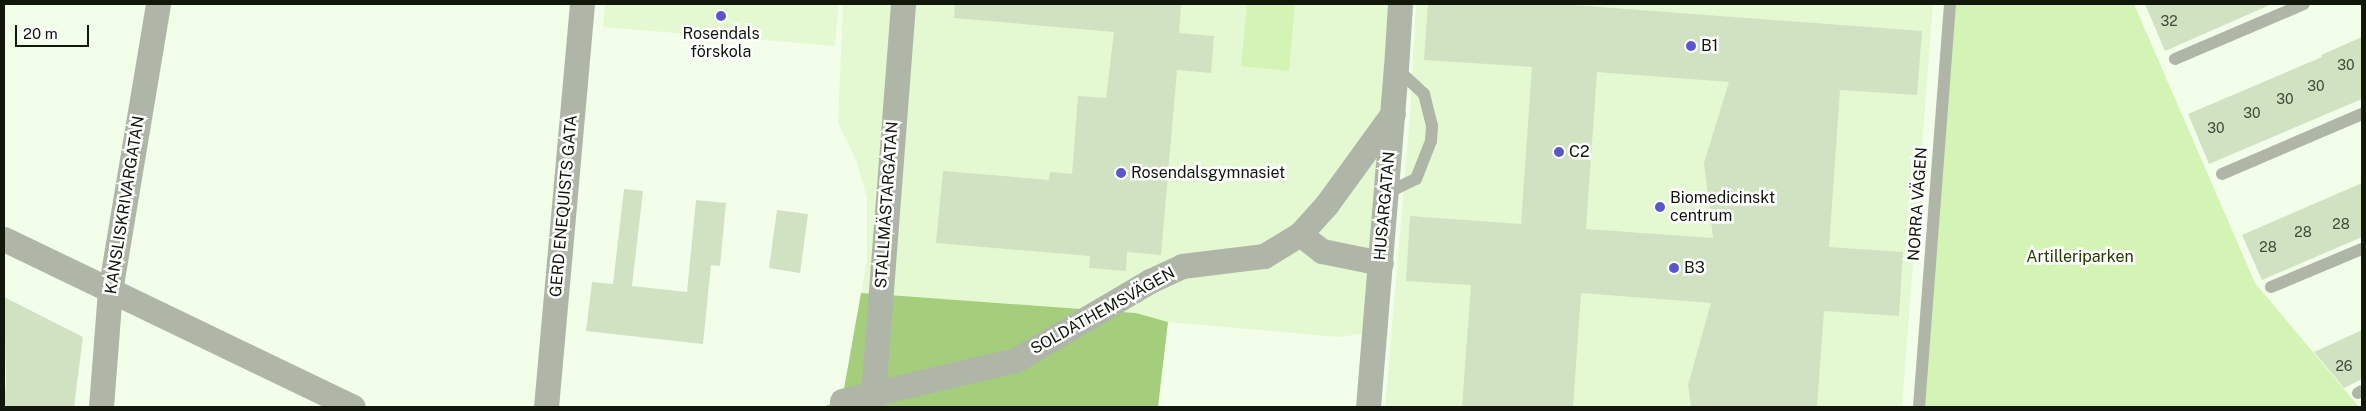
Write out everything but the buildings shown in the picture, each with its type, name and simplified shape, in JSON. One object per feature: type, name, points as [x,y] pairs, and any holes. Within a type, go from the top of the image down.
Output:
[{"type":"street","name":"KANSLISKRIVARGATAN","points":[[101,407],[110,291],[158,4]]},
{"type":"street","name":"GERD ENEQUISTS GATA","points":[[546,407],[582,4]]},
{"type":"street","name":"STALLMÄSTARGATAN","points":[[873,400],[903,4]]},
{"type":"street","name":"HUSARGATAN","points":[[1368,407],[1387,193],[1400,4]]},
{"type":"street","name":"SOLDATHEMSVÄGEN","points":[[842,400],[873,400],[1016,360],[1150,281],[1182,266],[1264,256],[1300,234],[1327,204],[1393,113]]},
{"type":"street","points":[[1300,234],[1322,250],[1381,263]]},
{"type":"street","points":[[4,239],[353,407]]},
{"type":"lane","name":"NORRA VÄGEN","points":[[1919,407],[1950,4]]},
{"type":"lane","points":[[2176,59],[2304,4]]},
{"type":"lane","points":[[1387,193],[1416,179],[1431,141],[1432,126],[1424,94],[1396,68]]},
{"type":"lane","points":[[2222,174],[2362,114]]},
{"type":"lane","points":[[2271,287],[2362,249]]},
{"type":"shaded area","name":"Rosendals förskola","points":[[605,4],[839,4],[835,46],[603,27]]},
{"type":"shaded area","name":"Rosendalsgymnasiet","points":[[843,4],[1394,4],[1368,333],[1338,337],[1168,322],[1136,313],[861,293],[867,259],[867,198],[856,160],[838,123]]},
{"type":"shaded area","name":"Biomedicinskt centrum","points":[[1416,4],[1933,4],[1902,407],[1385,407],[1410,115]]},
{"type":"green space","points":[[1247,4],[1295,4],[1289,71],[1241,66]]},
{"type":"green space","name":"Artilleriparken","points":[[1950,4],[2134,4],[2255,283],[2359,407],[1919,407]]},
{"type":"green space","points":[[861,293],[1136,313],[1168,322],[1158,407],[823,407],[842,400]]},
{"type":"place","name":"Rosendals förskola","points":[[721,16]]},
{"type":"place","name":"B1","points":[[1691,46]]},
{"type":"place","name":"C2","points":[[1559,152]]},
{"type":"place","name":"Rosendalsgymnasiet","points":[[1121,173]]},
{"type":"place","name":"Biomedicinskt centrum","points":[[1660,207]]},
{"type":"place","name":"B3","points":[[1674,268]]}]
